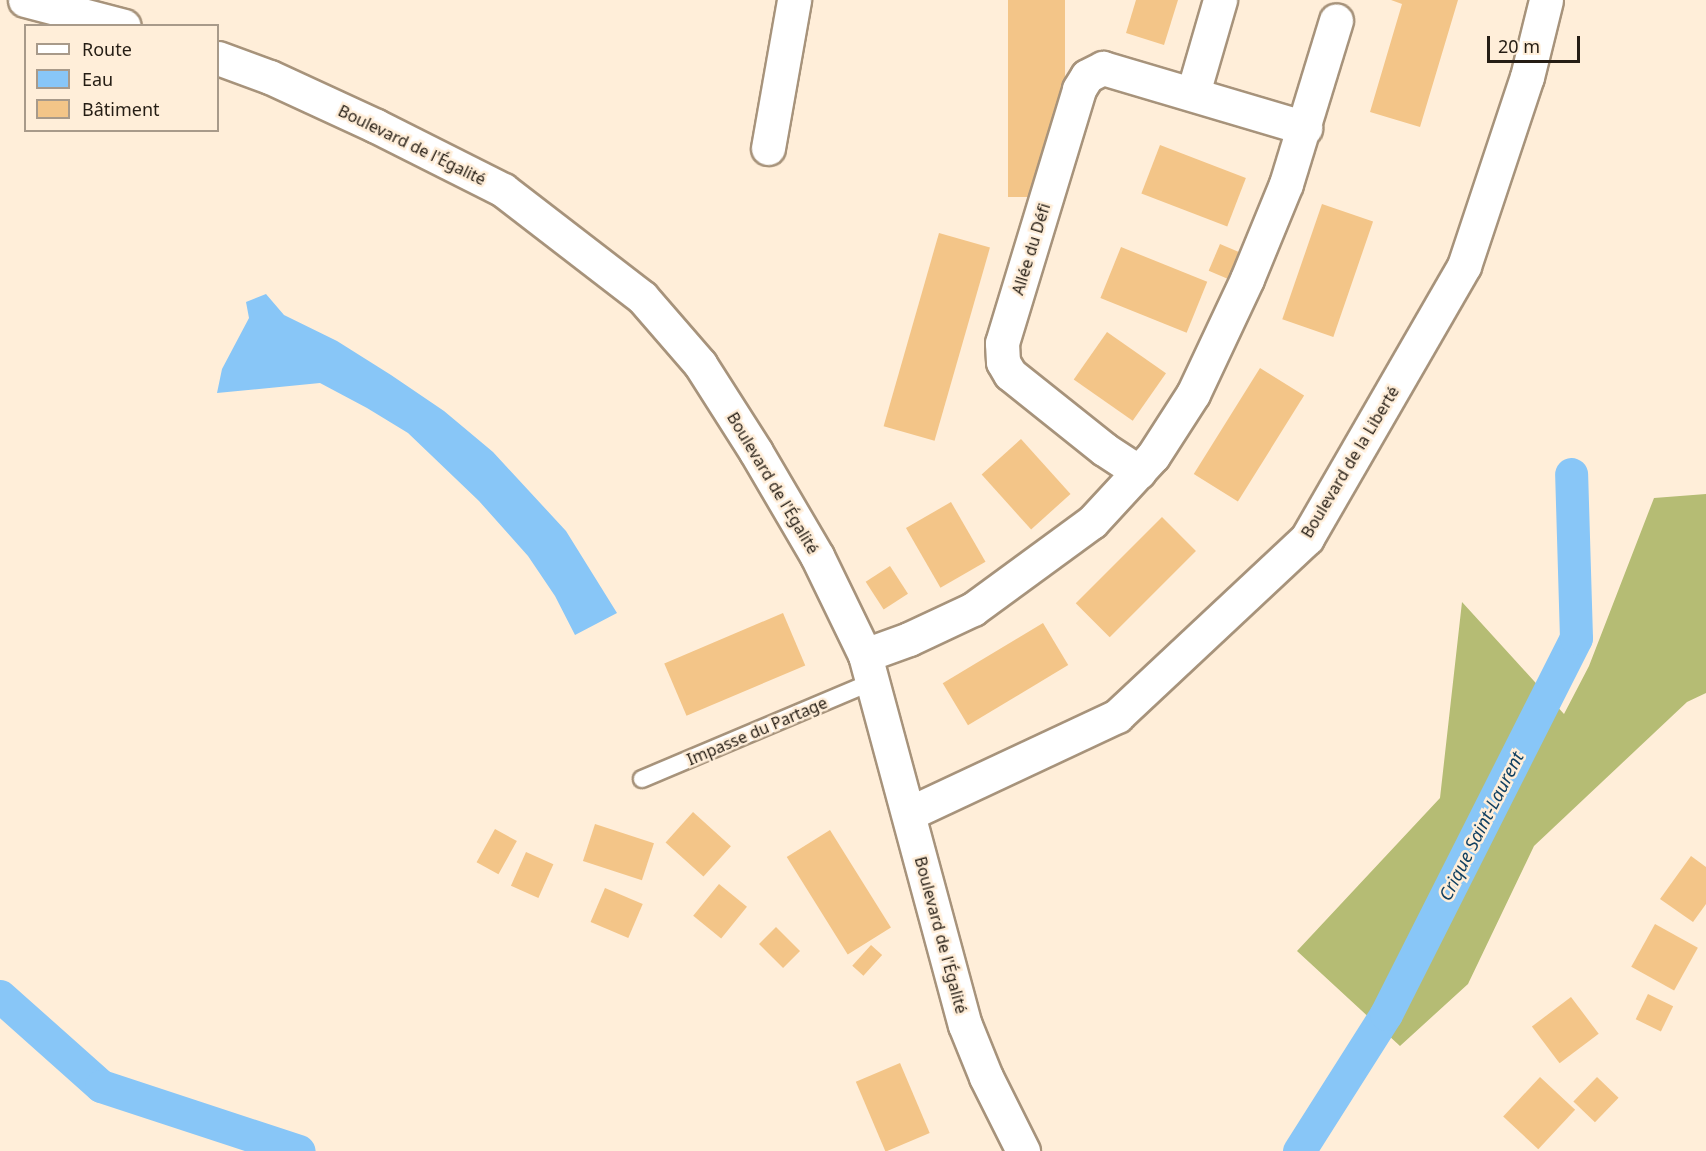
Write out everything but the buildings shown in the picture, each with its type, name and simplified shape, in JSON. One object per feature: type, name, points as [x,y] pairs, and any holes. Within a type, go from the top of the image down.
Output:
[{"type":"street","points":[[25,0],[116,24]]},
{"type":"street","points":[[768,148],[794,0]]},
{"type":"street","points":[[1193,93],[1220,0]]},
{"type":"street","name":"Boulevard de la Liberté","points":[[910,813],[1118,716],[1307,538],[1464,266],[1527,77],[1546,0]]},
{"type":"street","points":[[868,669],[909,639],[973,609],[1092,522],[1139,472],[1193,394],[1247,279],[1286,184],[1305,128],[1336,20]]},
{"type":"street","name":"Boulevard de l'Égalité","points":[[219,58],[292,86],[502,190],[642,297],[700,364],[756,452],[817,556],[868,669],[910,813],[965,1025],[986,1077],[1023,1151]]},
{"type":"street","name":"Allée du Défi","points":[[1139,472],[1104,449],[1010,374],[1003,362],[1002,343],[1079,89],[1087,76],[1103,68],[1305,128]]},
{"type":"lane","name":"Impasse du Partage","points":[[642,779],[868,669]]},
{"type":"green space","points":[[1706,494],[1706,693],[1687,702],[1534,846],[1468,984],[1400,1046],[1297,951],[1440,798],[1462,602],[1564,714],[1589,666],[1654,498]]},
{"type":"water","points":[[266,294],[284,315],[337,341],[391,375],[444,411],[493,452],[566,531],[617,613],[575,635],[555,596],[528,556],[479,501],[408,433],[367,408],[320,383],[217,393],[222,369],[249,318],[246,302]]},
{"type":"waterway","name":"Crique Saint-Laurent","points":[[1299,1151],[1386,1014],[1576,638],[1571,474]]},
{"type":"waterway","name":"Crique Saint-Laurent","points":[[0,996],[101,1086],[299,1151]]}]
